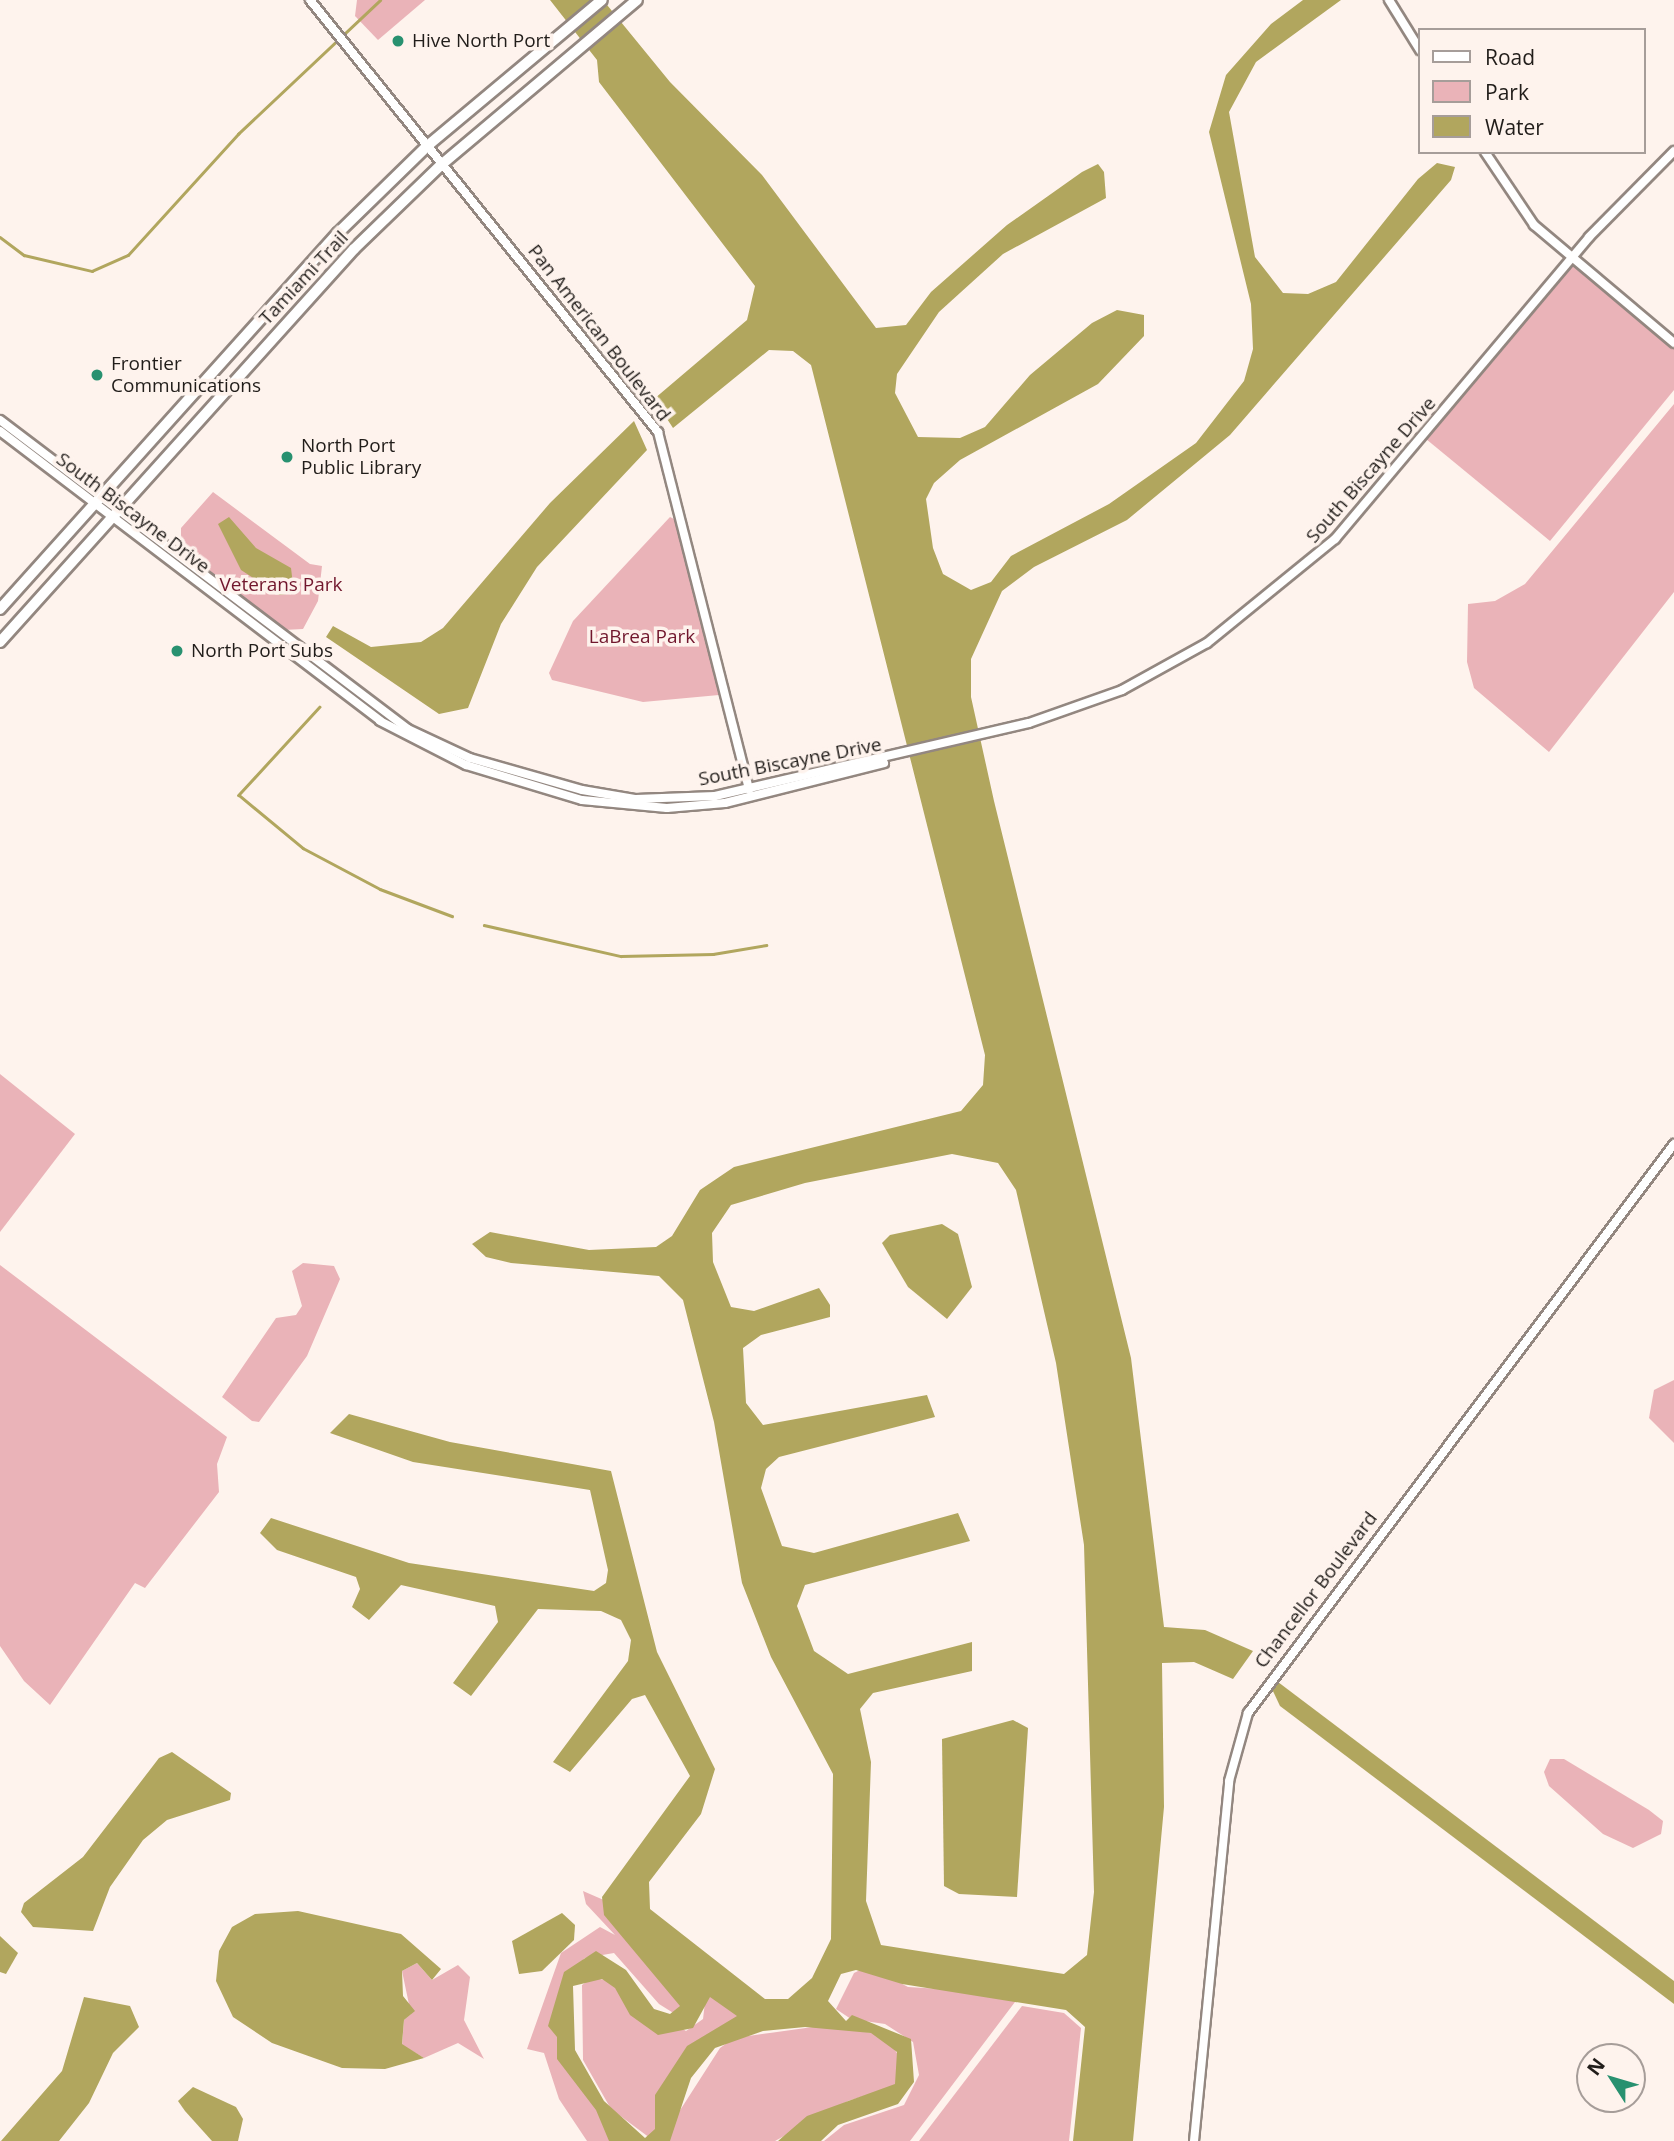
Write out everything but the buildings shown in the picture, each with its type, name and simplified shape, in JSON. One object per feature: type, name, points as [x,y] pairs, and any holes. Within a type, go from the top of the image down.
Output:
[{"type":"main road","name":"Tamiami Trail","points":[[0,609],[298,275],[426,147],[602,0]]},
{"type":"main road","name":"Tamiami Trail","points":[[0,642],[314,290],[441,165],[632,4]]},
{"type":"street","name":"Pan American Boulevard","points":[[310,0],[658,432],[749,790]]},
{"type":"street","points":[[1389,0],[1418,47]]},
{"type":"street","name":"South Biscayne Drive","points":[[0,431],[116,512],[384,715],[447,749],[610,796],[690,799],[749,790],[984,737],[1143,680],[1273,596],[1352,521],[1571,258],[1674,150]]},
{"type":"street","points":[[1486,154],[1528,218],[1571,258],[1674,343]]},
{"type":"street","name":"South Biscayne Drive","points":[[0,420],[97,499]]},
{"type":"street","name":"South Biscayne Drive","points":[[116,512],[380,721],[447,757],[511,779],[600,803],[667,808],[751,798],[903,756]]},
{"type":"street","name":"Chancellor Boulevard","points":[[1194,2141],[1229,1780],[1242,1725],[1273,1672],[1674,1144]]},
{"type":"green space","points":[[357,0],[425,0],[378,40],[355,16]]},
{"type":"green space","points":[[1572,263],[1674,348],[1674,390],[1550,541],[1426,439]]},
{"type":"green space","points":[[1674,404],[1674,592],[1549,752],[1474,688],[1467,662],[1468,604],[1495,601],[1525,584]]},
{"type":"green space","name":"Veterans Park","points":[[213,492],[310,564],[322,566],[318,601],[303,629],[283,630],[181,548],[181,528]]},
{"type":"green space","name":"LaBrea Park","points":[[670,517],[678,521],[719,695],[643,702],[552,680],[549,673],[573,621]]},
{"type":"green space","points":[[0,1074],[75,1134],[0,1232]]},
{"type":"green space","points":[[303,1263],[334,1266],[340,1279],[307,1356],[259,1422],[252,1421],[222,1397],[276,1318],[296,1315],[302,1306],[292,1271]]},
{"type":"green space","points":[[0,1265],[227,1437],[217,1464],[219,1492],[145,1588],[135,1583],[50,1705],[24,1681],[0,1646]]},
{"type":"green space","points":[[1674,1380],[1674,1443],[1649,1418],[1654,1390]]},
{"type":"green space","points":[[1550,1759],[1564,1759],[1649,1810],[1663,1821],[1661,1834],[1633,1848],[1603,1834],[1549,1786],[1544,1772]]},
{"type":"green space","points":[[583,1891],[606,1901],[678,1989],[684,2007],[675,2014],[659,2004],[614,1953],[585,1958],[566,1975],[564,2063],[619,2141],[587,2141],[559,2099],[544,2053],[527,2049],[561,1953],[600,1927],[615,1935],[586,1904]]},
{"type":"green space","points":[[417,1963],[432,1980],[458,1965],[470,1977],[464,2020],[484,2059],[458,2043],[424,2058],[402,2045],[404,2020],[411,2014],[402,1971]]},
{"type":"green space","points":[[868,1966],[908,1987],[1021,1994],[910,2141],[824,2141],[844,2125],[904,2105],[919,2075],[913,2042],[885,2024],[851,2019],[836,2009],[854,1973]]},
{"type":"green space","points":[[592,1978],[614,1981],[620,1992],[686,2031],[703,2019],[706,1994],[742,2013],[678,2062],[659,2092],[660,2122],[650,2138],[611,2109],[583,2060],[582,1985]]},
{"type":"green space","points":[[1022,2006],[1064,2013],[1081,2028],[1069,2141],[919,2141]]},
{"type":"green space","points":[[820,2026],[874,2033],[890,2042],[900,2058],[896,2086],[848,2101],[775,2141],[669,2141],[677,2115],[720,2048],[734,2038]]},
{"type":"water","points":[[550,0],[603,0],[670,82],[762,175],[876,328],[906,325],[931,292],[1007,225],[1082,172],[1098,164],[1104,172],[1106,198],[1003,254],[939,312],[897,374],[895,393],[918,437],[960,438],[985,427],[1030,375],[1092,323],[1117,310],[1144,315],[1144,336],[1098,384],[960,460],[934,483],[926,499],[933,548],[943,574],[971,590],[991,582],[1011,556],[1109,504],[1196,443],[1244,381],[1253,349],[1251,304],[1209,132],[1226,75],[1271,24],[1303,0],[1341,0],[1256,62],[1229,112],[1255,257],[1283,293],[1308,294],[1336,282],[1418,179],[1437,163],[1455,167],[1451,180],[1230,435],[1127,520],[1034,567],[1002,591],[971,659],[971,697],[994,801],[1131,1358],[1164,1627],[1205,1630],[1253,1651],[1233,1679],[1194,1662],[1162,1663],[1164,1807],[1133,2141],[1073,2141],[1085,2027],[1066,2010],[902,1984],[856,1970],[841,1974],[828,2001],[846,2021],[852,2015],[911,2039],[914,2082],[898,2104],[838,2125],[821,2141],[778,2141],[807,2116],[895,2084],[897,2052],[871,2033],[805,2027],[763,2031],[715,2048],[691,2078],[670,2141],[609,2141],[596,2110],[557,2059],[557,2037],[548,2026],[564,1972],[596,1951],[626,1970],[654,2009],[670,2014],[680,2006],[604,1915],[602,1897],[690,1776],[645,1695],[632,1699],[570,1772],[553,1762],[628,1661],[631,1640],[621,1620],[601,1611],[538,1609],[471,1696],[453,1683],[498,1622],[495,1606],[401,1585],[369,1620],[352,1607],[360,1589],[356,1577],[277,1550],[260,1533],[271,1518],[409,1563],[594,1591],[606,1583],[608,1570],[590,1490],[413,1462],[330,1433],[349,1414],[450,1442],[611,1471],[657,1652],[715,1769],[701,1814],[649,1882],[650,1909],[765,1999],[788,1999],[812,1978],[831,1939],[833,1774],[771,1657],[742,1583],[714,1422],[683,1300],[659,1276],[511,1263],[486,1257],[472,1244],[490,1232],[589,1250],[656,1247],[672,1236],[700,1190],[734,1167],[961,1111],[983,1085],[985,1055],[811,365],[793,351],[769,350],[673,428],[654,399],[747,320],[755,286],[599,82],[597,60]],"holes":[[[952,1154],[998,1163],[1016,1190],[1056,1363],[1084,1545],[1094,1892],[1087,1955],[1064,1974],[881,1945],[866,1901],[871,1762],[860,1709],[873,1693],[972,1671],[972,1642],[848,1674],[814,1651],[797,1606],[805,1585],[970,1541],[958,1513],[814,1553],[782,1546],[761,1488],[766,1469],[779,1457],[935,1417],[927,1395],[763,1425],[746,1403],[743,1348],[761,1335],[830,1317],[830,1305],[819,1288],[754,1311],[731,1307],[713,1262],[712,1233],[731,1205],[805,1183]],[[602,1979],[615,1988],[630,2015],[658,2035],[693,2028],[710,1997],[737,2016],[687,2046],[655,2095],[655,2129],[645,2138],[604,2101],[575,2050],[573,1986]]]},
{"type":"water","points":[[634,421],[647,450],[537,567],[501,624],[468,708],[439,714],[326,637],[333,626],[371,647],[421,642],[443,628],[550,503]]},
{"type":"water","points":[[229,517],[256,548],[291,568],[294,593],[279,595],[241,570],[218,524]]},
{"type":"water","points":[[942,1224],[958,1234],[972,1287],[947,1319],[908,1287],[882,1243],[890,1235]]},
{"type":"water","points":[[1278,1682],[1674,1981],[1674,2004],[1280,1706],[1272,1689]]},
{"type":"water","points":[[1013,1720],[1028,1728],[1017,1897],[959,1894],[944,1886],[942,1739]]},
{"type":"water","points":[[172,1752],[231,1793],[230,1800],[167,1820],[143,1840],[110,1887],[93,1931],[33,1927],[21,1912],[24,1903],[83,1857],[159,1758]]},
{"type":"water","points":[[298,1911],[401,1934],[441,1969],[432,1980],[417,1963],[402,1971],[403,1996],[415,2011],[404,2020],[402,2044],[424,2058],[385,2069],[342,2068],[272,2043],[233,2017],[216,1981],[219,1951],[232,1927],[255,1914]]},
{"type":"water","points":[[562,1913],[575,1925],[574,1940],[542,1971],[519,1974],[512,1941]]},
{"type":"water","points":[[0,1936],[18,1953],[6,1974],[0,1972]]},
{"type":"water","points":[[84,1997],[130,2006],[139,2027],[113,2053],[89,2103],[59,2141],[1,2141],[62,2071]]},
{"type":"water","points":[[193,2087],[236,2107],[243,2119],[238,2141],[212,2141],[185,2111],[178,2101]]},
{"type":"waterway","points":[[0,237],[24,255],[92,271],[128,255],[238,134],[380,0]]},
{"type":"waterway","points":[[320,707],[239,795],[303,848],[380,889],[452,916]]},
{"type":"waterway","points":[[484,925],[621,956],[713,954],[766,945]]},
{"type":"place","name":"Hive North Port","points":[[398,41]]},
{"type":"place","name":"Frontier Communications","points":[[97,375]]},
{"type":"place","name":"North Port Public Library","points":[[287,457]]},
{"type":"place","name":"North Port Subs","points":[[177,651]]}]
